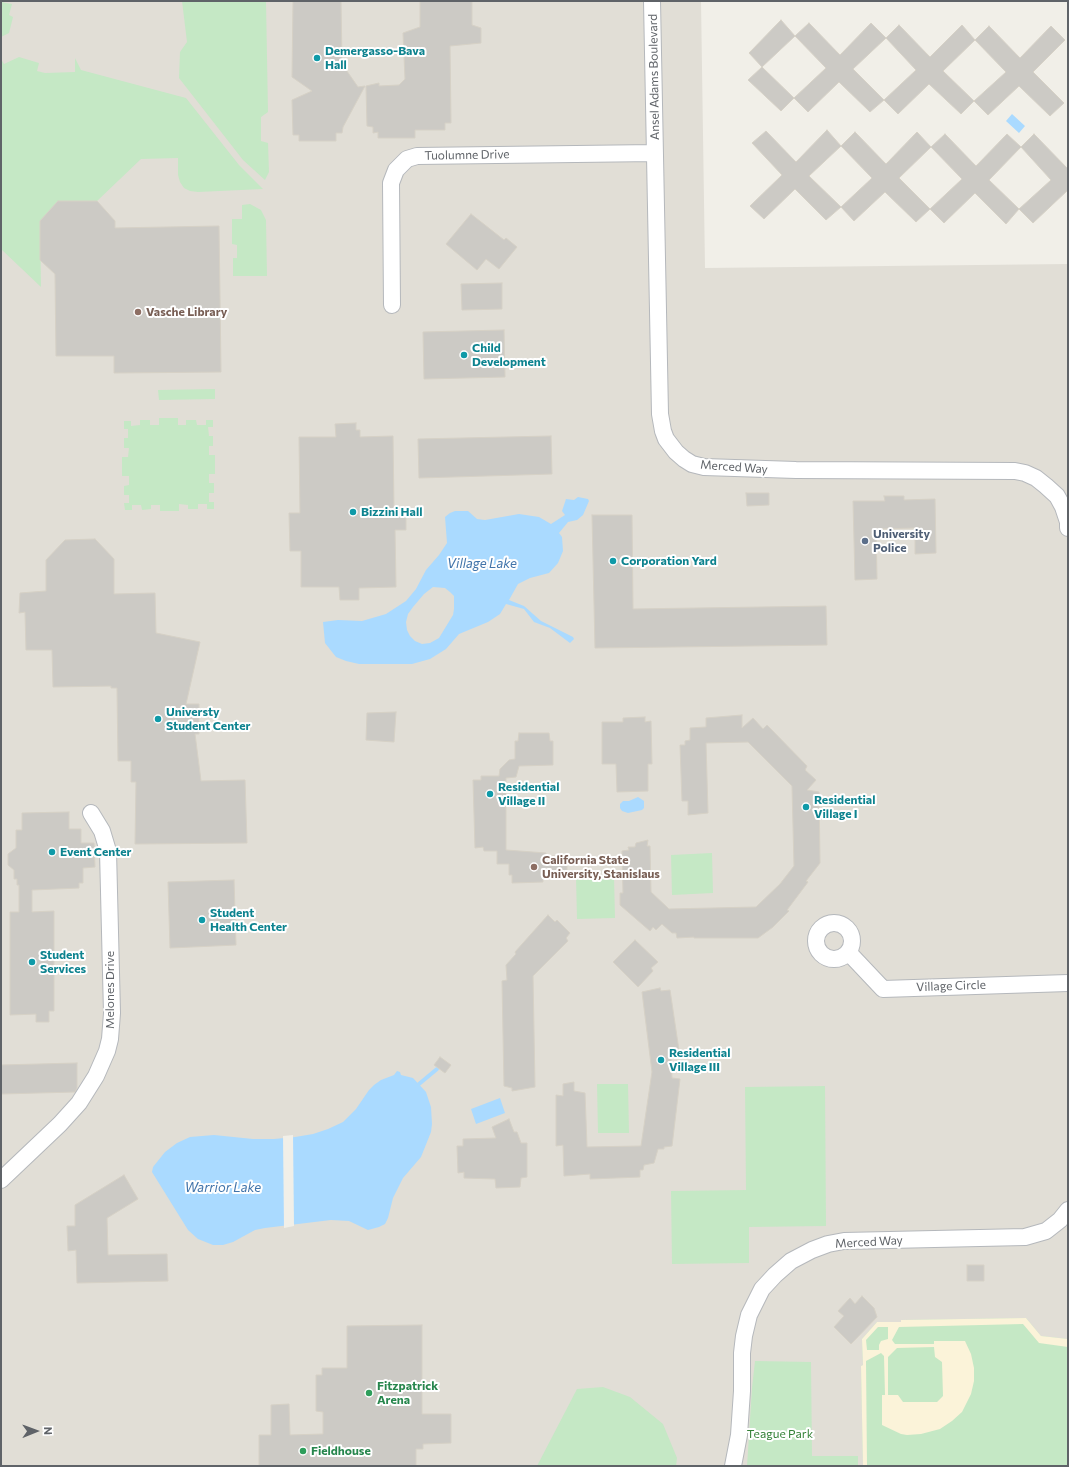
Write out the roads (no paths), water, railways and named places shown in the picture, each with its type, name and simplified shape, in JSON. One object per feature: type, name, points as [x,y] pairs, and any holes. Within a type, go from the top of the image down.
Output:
[{"type":"street","name":"Ansel Adams Boulevard","points":[[652,1],[655,153]]},
{"type":"street","name":"Tuolumne Drive","points":[[392,305],[391,183],[396,170],[407,158],[417,156],[655,153]]},
{"type":"street","name":"Merced Way","points":[[655,153],[660,414],[666,439],[676,452],[692,464],[704,467],[1015,471],[1025,473],[1036,478],[1057,496],[1065,514],[1068,528]]},
{"type":"street","name":"Melones Drive","points":[[1,1180],[60,1124],[79,1103],[96,1076],[107,1051],[110,1039],[112,1013],[108,852],[102,831],[91,813]]},
{"type":"street","name":"Village Circle","points":[[848,953],[883,989],[1068,983]]},
{"type":"street","name":"Merced Way","points":[[733,1466],[739,1435],[742,1392],[742,1353],[749,1315],[762,1290],[775,1275],[792,1262],[812,1250],[828,1244],[844,1241],[1025,1237],[1046,1231],[1060,1220],[1068,1210]]},
{"type":"water","points":[[1012,114],[1025,126],[1019,133],[1006,121]]},
{"type":"water","name":"Village Lake","points":[[578,497],[588,499],[589,501],[583,515],[577,520],[568,522],[559,533],[562,537],[563,551],[558,563],[549,573],[530,578],[518,584],[509,600],[524,606],[541,621],[573,637],[574,639],[570,643],[550,628],[534,622],[524,609],[506,604],[500,614],[488,622],[459,634],[446,649],[430,659],[412,664],[359,664],[346,661],[336,657],[325,643],[323,622],[338,620],[362,621],[386,614],[406,601],[416,589],[426,570],[447,543],[445,517],[450,513],[455,511],[468,511],[477,519],[485,520],[519,514],[539,517],[551,524],[565,515],[562,511],[566,499],[574,500]],"holes":[[[433,587],[445,588],[454,596],[453,615],[439,638],[430,643],[422,644],[415,641],[407,630],[406,622],[408,614],[424,594]]]},
{"type":"water","points":[[638,797],[644,801],[644,808],[642,810],[628,813],[622,811],[620,804],[623,801],[629,801]]},
{"type":"water","name":"Warrior Lake","points":[[397,1071],[400,1072],[401,1075],[413,1078],[426,1092],[431,1107],[432,1124],[431,1132],[421,1157],[403,1178],[393,1198],[388,1218],[385,1224],[379,1227],[368,1230],[349,1221],[331,1220],[255,1230],[233,1242],[223,1245],[213,1245],[198,1239],[188,1230],[152,1172],[153,1167],[165,1152],[177,1143],[190,1137],[214,1135],[253,1139],[274,1139],[313,1134],[328,1129],[343,1122],[356,1109],[374,1085],[381,1080],[394,1075]]},
{"type":"water","points":[[500,1098],[505,1113],[476,1124],[471,1109]]},
{"type":"waterway","points":[[419,1084],[437,1069]]},
{"type":"place","name":"Demergasso-Bava Hall","points":[[317,58]]},
{"type":"place","name":"Vasche Library","points":[[138,312]]},
{"type":"place","name":"Child Development","points":[[464,355]]},
{"type":"place","name":"Bizzini Hall","points":[[353,512]]},
{"type":"place","name":"University Police","points":[[865,541]]},
{"type":"place","name":"Corporation Yard","points":[[613,561]]},
{"type":"place","name":"Universty Student Center","points":[[158,719]]},
{"type":"place","name":"Residential Village II","points":[[490,794]]},
{"type":"place","name":"Residential Village I","points":[[806,807]]},
{"type":"place","name":"Event Center","points":[[52,852]]},
{"type":"place","name":"California State University, Stanislaus","points":[[534,867]]},
{"type":"place","name":"Student Health Center","points":[[202,920]]},
{"type":"place","name":"Student Services","points":[[32,962]]},
{"type":"place","name":"Residential Village III","points":[[661,1060]]},
{"type":"place","name":"Fitzpatrick Arena","points":[[369,1393]]},
{"type":"place","name":"Fieldhouse","points":[[303,1451]]},
{"type":"park label","name":"Teague Park","points":[[780,1434]]}]
